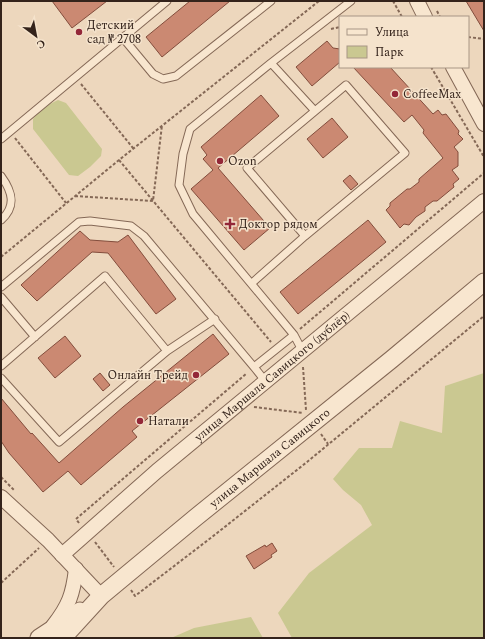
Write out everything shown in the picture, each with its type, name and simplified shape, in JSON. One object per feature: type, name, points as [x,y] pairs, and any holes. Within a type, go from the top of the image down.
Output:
[{"type":"street","points":[[416,1],[424,16]]},
{"type":"street","points":[[454,68],[484,124]]},
{"type":"street","name":"улица Маршала Савицкого (дублёр)","points":[[62,555],[157,471],[484,201]]},
{"type":"street","name":"улица Маршала Савицкого","points":[[50,635],[73,626],[99,598],[122,578],[484,282]]},
{"type":"street","points":[[1,497],[76,568],[99,598]]},
{"type":"street","points":[[50,635],[70,598],[76,568]]},
{"type":"lane","points":[[1,139],[167,1]]},
{"type":"lane","points":[[123,38],[152,74],[163,79],[176,76],[271,1]]},
{"type":"lane","points":[[302,352],[294,335],[193,214],[180,185],[183,154],[190,129],[271,63],[351,1]]},
{"type":"lane","points":[[271,63],[314,111]]},
{"type":"lane","points":[[252,283],[305,236],[405,153],[346,85],[247,168],[305,236]]},
{"type":"lane","points":[[1,176],[8,186],[12,201],[7,215],[1,220]]},
{"type":"lane","points":[[1,287],[79,222],[90,221],[131,226],[144,236],[215,319],[266,382]]},
{"type":"lane","points":[[1,366],[105,276],[167,350]]},
{"type":"lane","points":[[1,297],[35,337]]},
{"type":"lane","points":[[1,378],[59,442],[167,350],[215,319]]},
{"type":"lane","points":[[254,367],[294,335]]},
{"type":"path","points":[[1,256],[133,148],[319,1]]},
{"type":"path","points":[[393,1],[401,16]]},
{"type":"path","points":[[469,37],[484,39]]},
{"type":"path","points":[[432,68],[484,157]]},
{"type":"path","points":[[75,77],[133,148]]},
{"type":"path","points":[[153,201],[162,125]]},
{"type":"path","points":[[10,131],[66,203]]},
{"type":"path","points":[[119,160],[276,348]]},
{"type":"path","points":[[294,335],[484,173]]},
{"type":"path","points":[[75,196],[153,201]]},
{"type":"path","points":[[247,373],[76,519],[135,596],[212,537],[483,318]]},
{"type":"path","points":[[238,405],[306,414],[302,352]]},
{"type":"path","points":[[313,423],[328,444]]},
{"type":"path","points":[[1,583],[48,540]]},
{"type":"green space","points":[[58,100],[66,103],[102,149],[101,156],[78,176],[69,175],[33,129],[33,119],[42,108]]},
{"type":"green space","points":[[484,373],[484,638],[292,638],[278,613],[309,573],[372,525],[361,505],[343,490],[333,479],[359,448],[392,448],[400,421],[442,433],[445,386]]},
{"type":"green space","points":[[251,617],[263,638],[171,638],[194,628]]},
{"type":"building","points":[[52,1],[107,1],[72,28]]},
{"type":"building","points":[[190,1],[230,1],[162,57],[146,37]]},
{"type":"building","points":[[466,1],[484,1],[484,31]]},
{"type":"building","points":[[327,41],[333,48],[339,49],[339,63],[312,86],[296,67]]},
{"type":"building","points":[[354,68],[391,68],[433,114],[438,110],[442,115],[446,114],[459,131],[458,134],[463,139],[454,147],[458,152],[458,166],[452,170],[459,179],[453,184],[454,187],[437,201],[433,201],[425,207],[425,211],[416,217],[409,225],[404,224],[400,228],[386,210],[390,206],[390,203],[407,189],[410,189],[419,182],[419,179],[443,158],[423,133],[424,130],[412,115],[404,122]]},
{"type":"building","points":[[261,95],[279,116],[218,168],[270,228],[244,250],[191,189],[213,170],[203,159],[207,155],[201,147]]},
{"type":"building","points":[[332,118],[348,137],[323,158],[307,139]]},
{"type":"building","points":[[350,175],[358,184],[351,190],[343,181]]},
{"type":"building","points":[[368,220],[386,242],[298,314],[280,292]]},
{"type":"building","points":[[80,231],[90,240],[118,242],[128,235],[176,299],[156,314],[108,253],[92,252],[37,301],[21,285]]},
{"type":"building","points":[[213,334],[229,354],[132,431],[137,437],[81,485],[68,471],[43,492],[9,453],[1,441],[1,398],[31,434],[32,433],[59,463],[123,407]]},
{"type":"building","points":[[65,336],[81,356],[55,378],[38,358]]},
{"type":"building","points":[[100,373],[110,385],[103,391],[93,379]]},
{"type":"building","points":[[272,543],[277,551],[271,555],[272,557],[254,569],[246,556],[265,545],[266,547]]},
{"type":"place","name":"Детский сад № 2708","points":[[79,32]]},
{"type":"place","name":"CoffeeMax","points":[[395,94]]},
{"type":"place","name":"Ozon","points":[[220,161]]},
{"type":"place","name":"Доктор рядом","points":[[230,224]]},
{"type":"place","name":"Онлайн Трейд","points":[[196,375]]},
{"type":"place","name":"Натали","points":[[140,421]]}]
